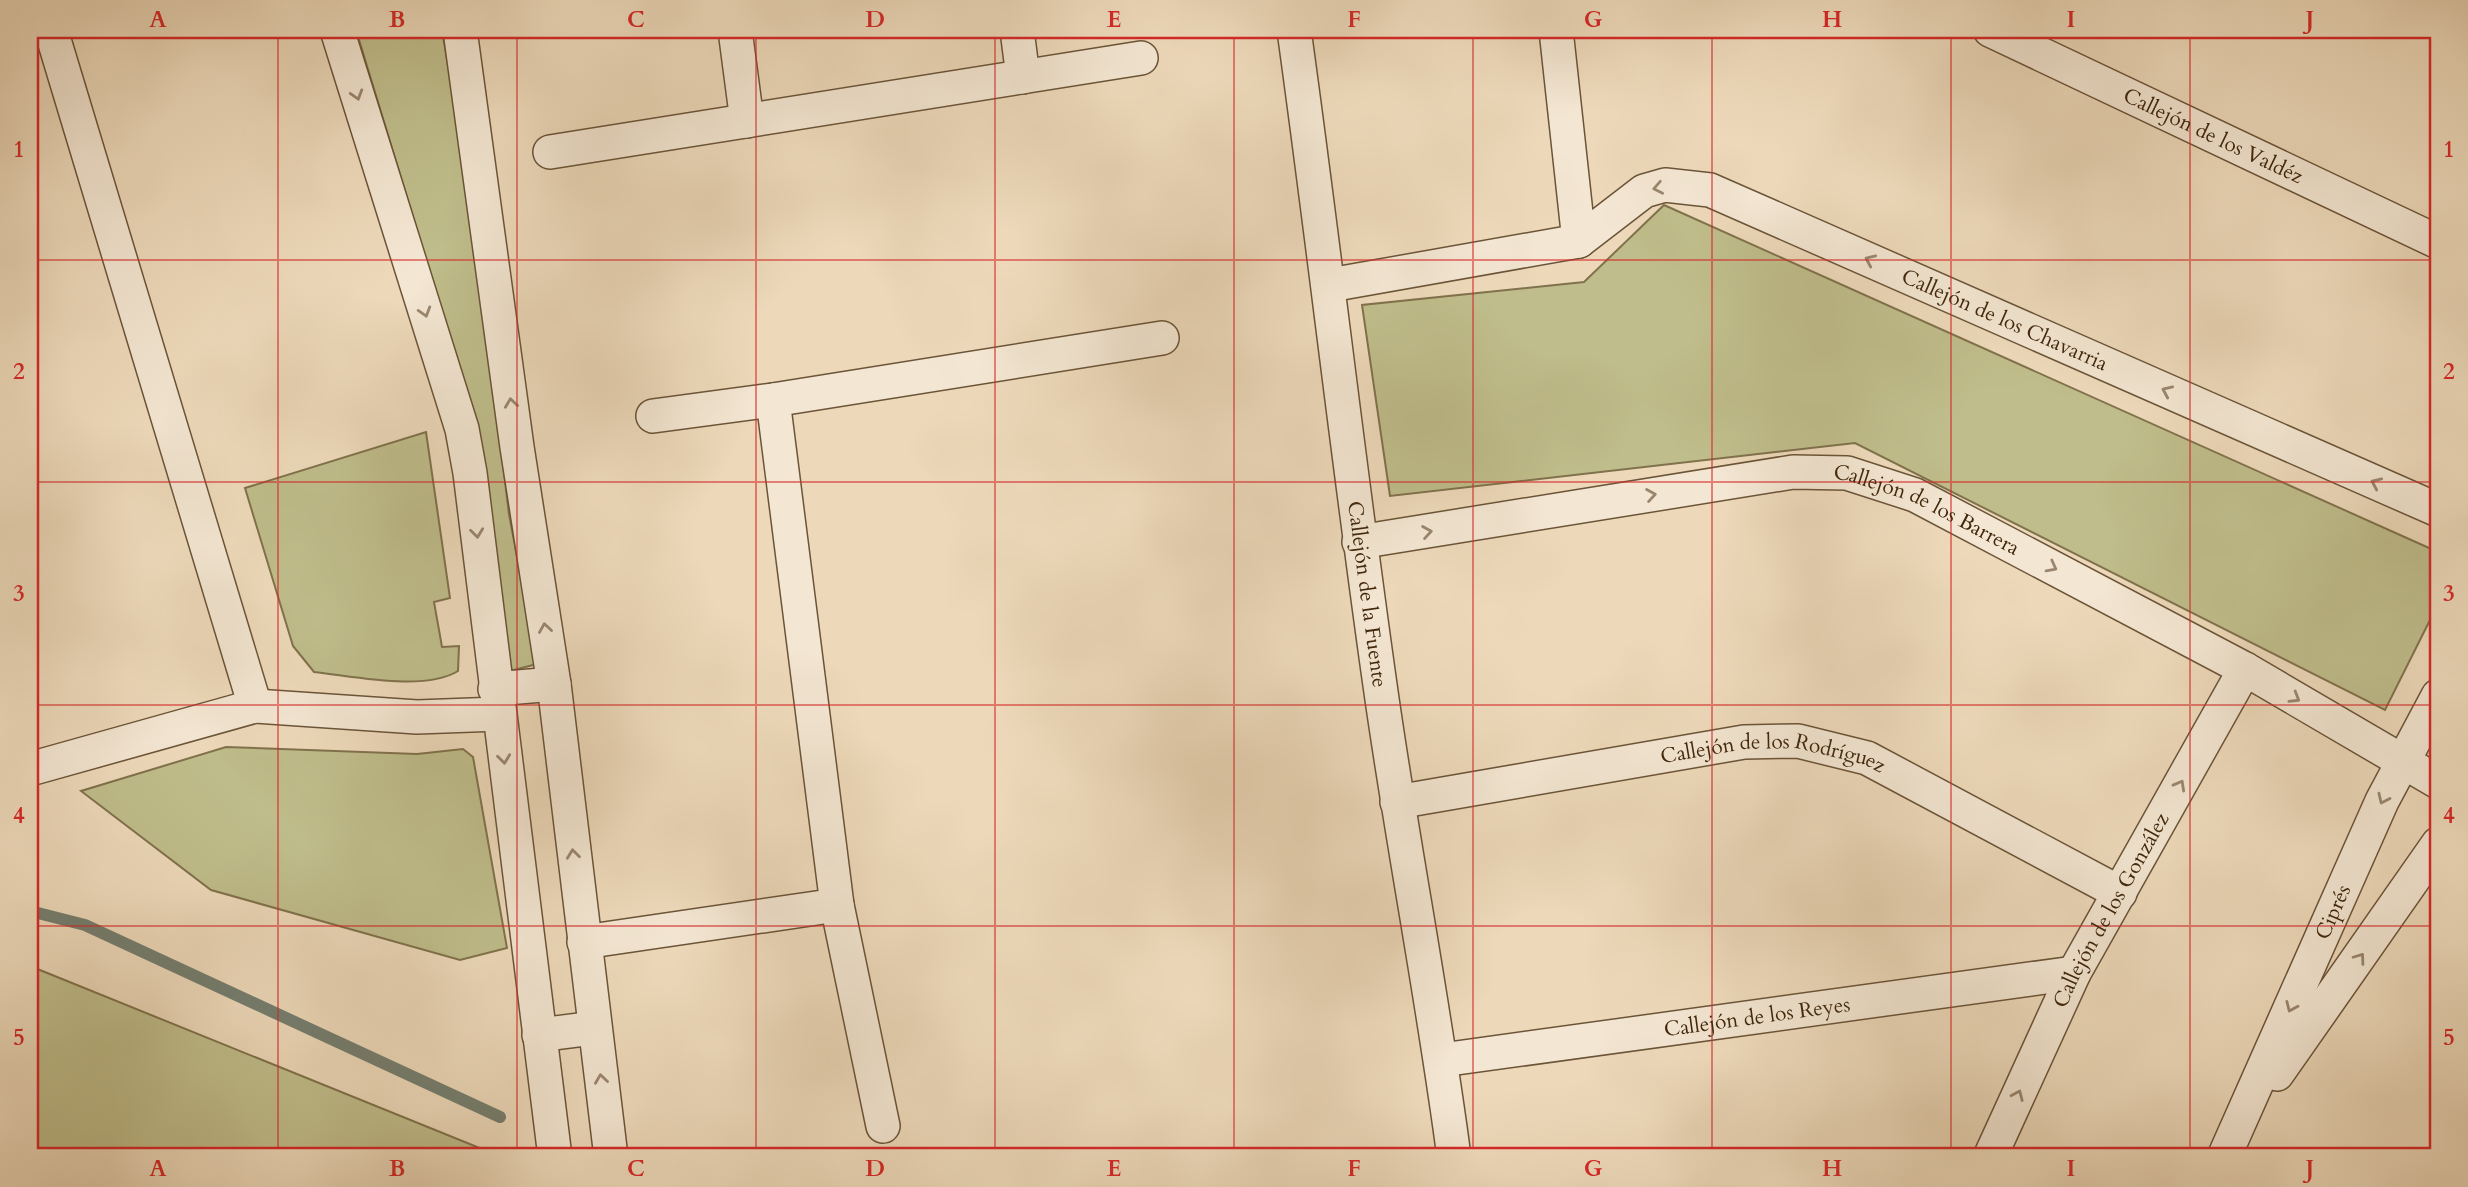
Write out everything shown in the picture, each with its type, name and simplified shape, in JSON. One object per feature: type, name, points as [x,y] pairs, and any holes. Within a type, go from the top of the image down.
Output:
[{"type":"street","points":[[51,30],[255,706]]},
{"type":"street","points":[[337,30],[461,429],[470,473],[555,1157]]},
{"type":"street","points":[[460,30],[517,447],[554,684],[611,1157]]},
{"type":"street","points":[[735,30],[747,121]]},
{"type":"street","points":[[1017,30],[1023,77]]},
{"type":"street","name":"Callejón de la Fuente","points":[[1294,30],[1330,285],[1359,542],[1397,802],[1442,1060],[1454,1157]]},
{"type":"street","points":[[1556,30],[1579,241]]},
{"type":"street","name":"Callejón de los Valdéz","points":[[1990,30],[2438,242]]},
{"type":"street","points":[[550,152],[1141,58]]},
{"type":"street","name":"Callejón de los Chavarria","points":[[1330,285],[1579,241],[1644,191],[1665,185],[1710,190],[2437,506]]},
{"type":"street","points":[[653,416],[773,400],[1162,338]]},
{"type":"street","points":[[773,400],[837,905],[883,1126]]},
{"type":"street","name":"Callejón de los Barrera","points":[[1359,542],[1793,472],[1847,473],[1915,495],[2245,669],[2438,782]]},
{"type":"street","name":"Callejón de los González","points":[[1990,1157],[2074,973],[2245,669]]},
{"type":"street","points":[[30,769],[255,706],[417,717],[497,701],[554,684]]},
{"type":"street","name":"Ciprés","points":[[2229,1145],[2402,761],[2438,696]]},
{"type":"street","name":"Callejón de los Rodríguez","points":[[1397,802],[1744,742],[1798,741],[1867,758],[2120,893]]},
{"type":"street","name":"Ciprés","points":[[2229,1145],[2438,844]]},
{"type":"street","points":[[584,942],[837,905]]},
{"type":"street","name":"Callejón de los Reyes","points":[[1442,1060],[2074,973]]},
{"type":"street","points":[[539,1035],[594,1028]]},
{"type":"shaded area","points":[[356,30],[442,30],[470,192],[509,514],[537,664],[510,671],[423,250]]},
{"type":"shaded area","points":[[1664,205],[2438,552],[2438,604],[2385,710],[1855,443],[1390,496],[1362,305],[1584,282]]},
{"type":"shaded area","points":[[426,432],[450,598],[434,602],[442,647],[459,646],[458,671],[427,681],[408,682],[314,672],[293,646],[245,488]]},
{"type":"shaded area","points":[[226,747],[417,754],[463,749],[473,757],[507,948],[460,960],[211,890],[81,791]]},
{"type":"shaded area","points":[[30,966],[492,1153],[493,1157],[30,1157]]},
{"type":"waterway","points":[[30,911],[85,925],[500,1117]]}]
